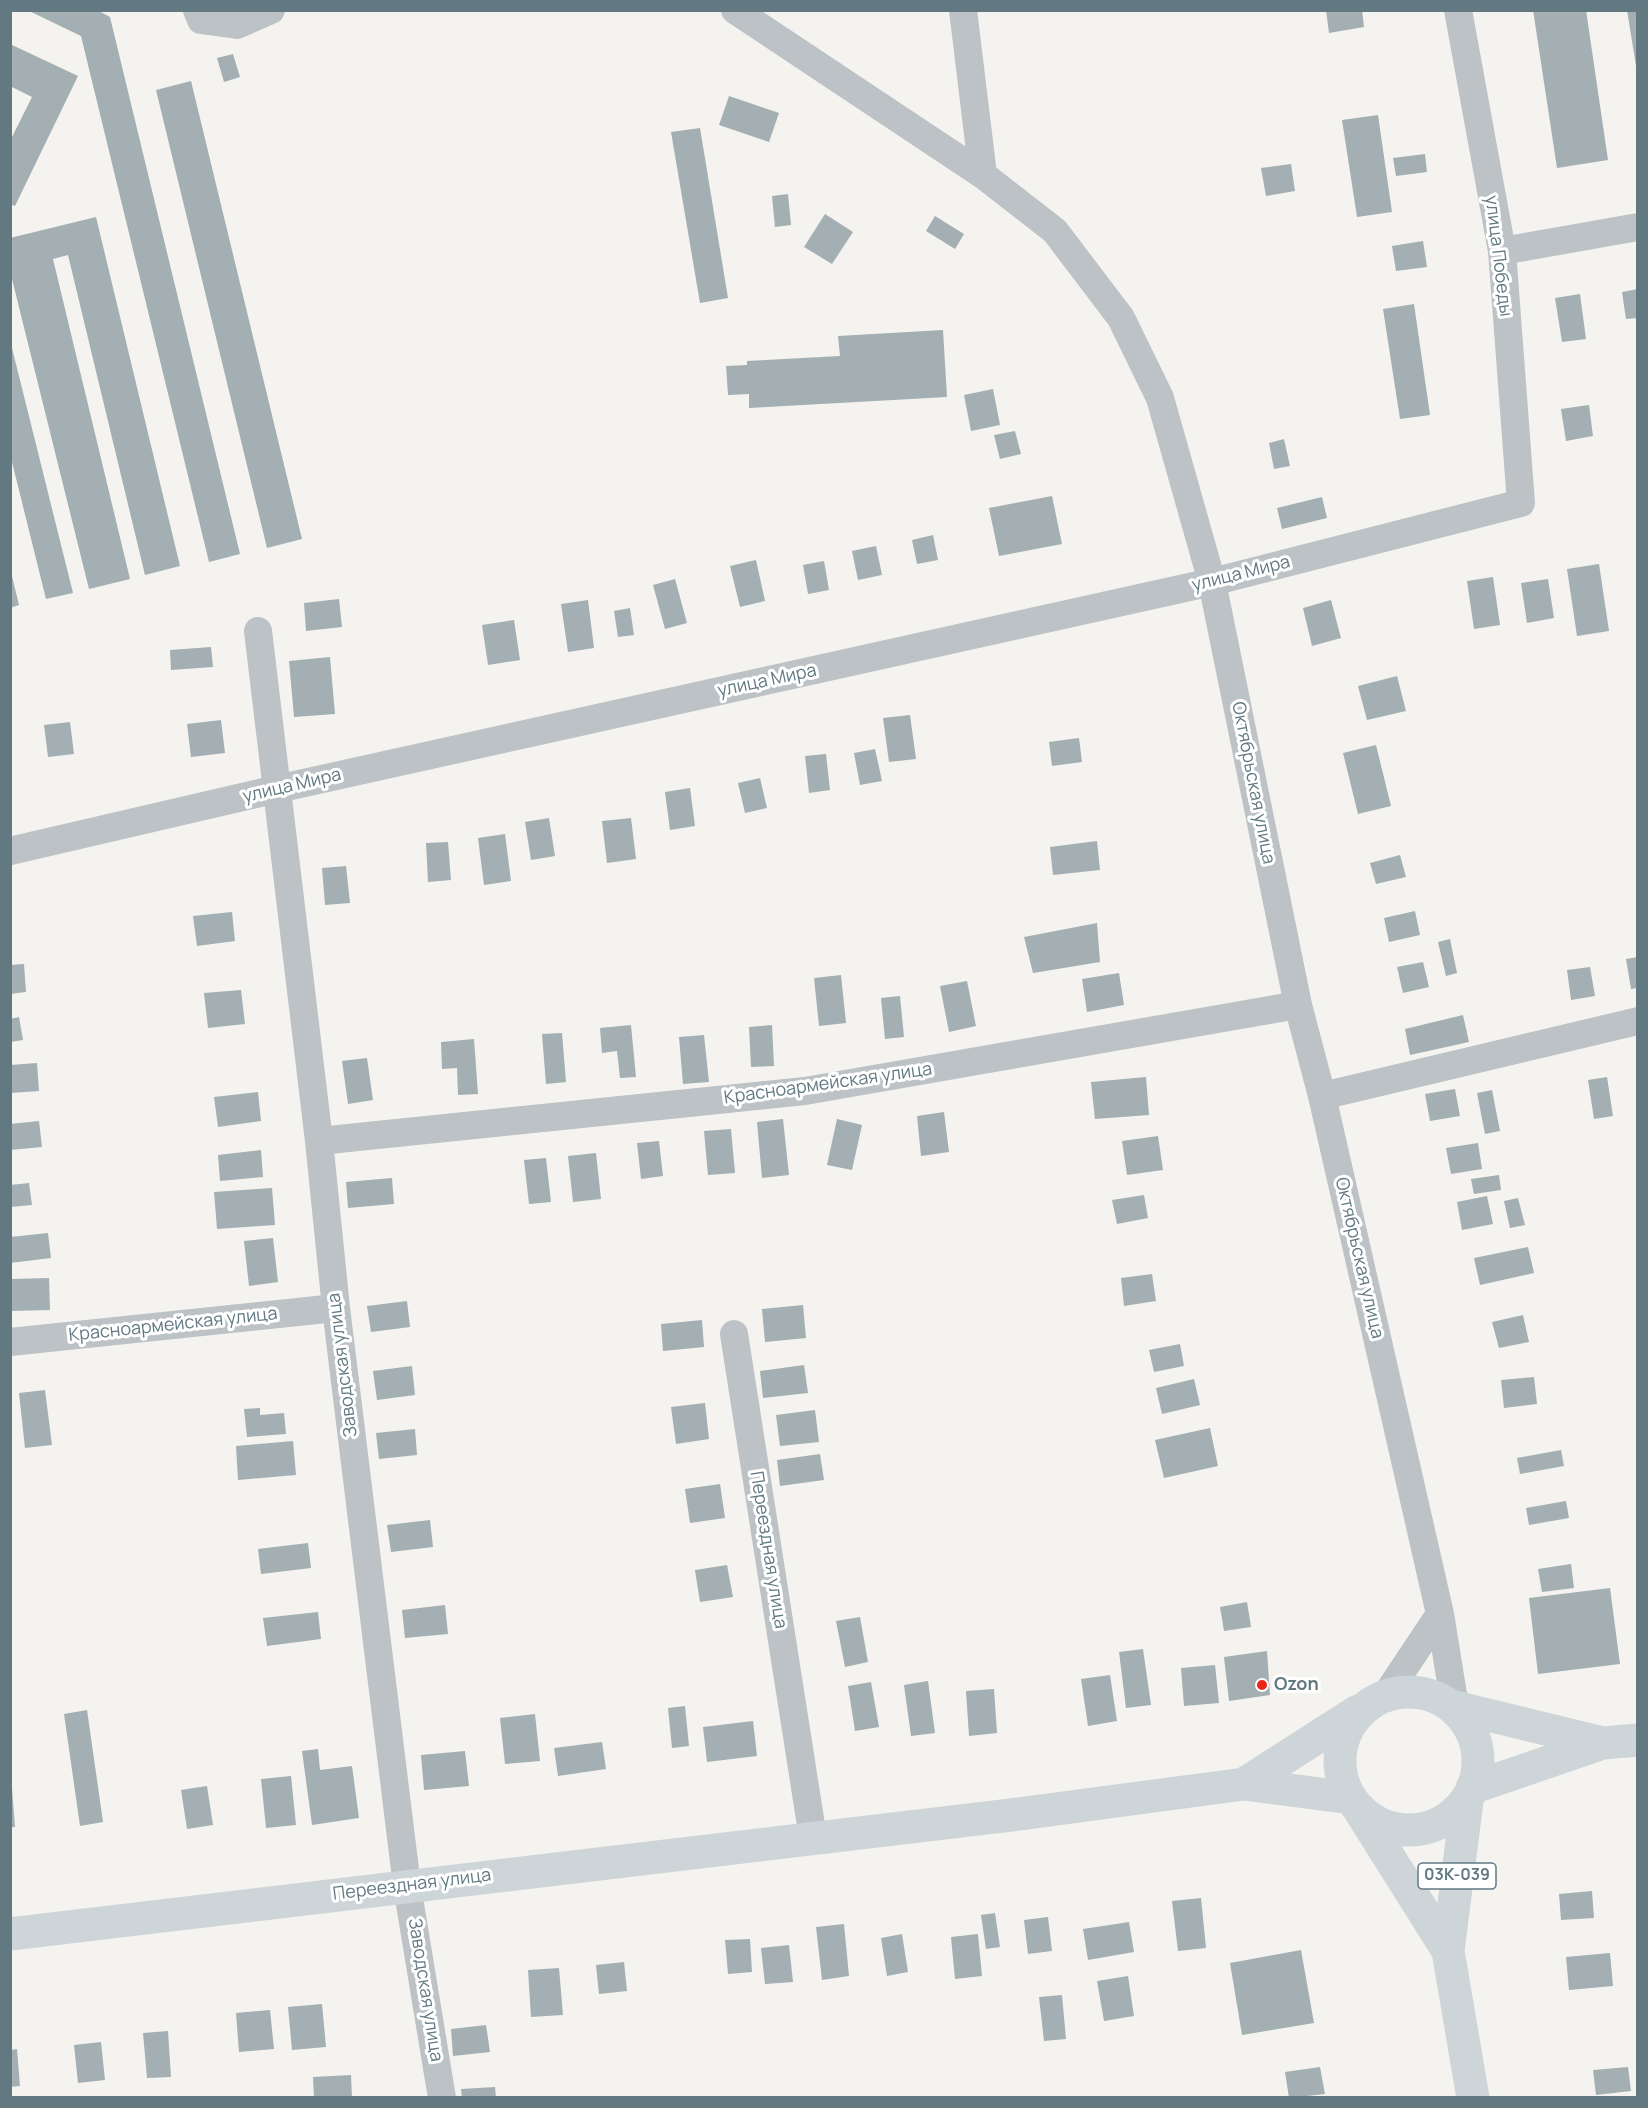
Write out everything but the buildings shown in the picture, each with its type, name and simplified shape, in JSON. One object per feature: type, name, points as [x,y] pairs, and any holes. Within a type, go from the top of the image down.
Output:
[{"type":"main road","points":[[1448,1951],[1344,1785],[1339,1757],[1347,1729],[1375,1701],[1410,1690],[1434,1695],[1455,1707],[1603,1743]]},
{"type":"main road","name":"Переездная улица","points":[[1244,1784],[1375,1701]]},
{"type":"main road","points":[[1355,1803],[1384,1827],[1415,1831],[1444,1822],[1470,1795],[1479,1770],[1475,1736],[1455,1707]]},
{"type":"main road","points":[[1470,1795],[1603,1743],[1638,1740]]},
{"type":"main road","name":"Переездная улица","points":[[10,1934],[1244,1784],[1355,1803]]},
{"type":"main road","name":"03К-039","points":[[1470,1795],[1448,1951],[1473,2097]]},
{"type":"street","points":[[197,10],[201,20],[237,25],[271,10]]},
{"type":"street","name":"Октябрьская улица","points":[[735,10],[983,175],[1055,231],[1121,318],[1160,398],[1212,582],[1298,1005],[1322,1096],[1440,1614],[1455,1707]]},
{"type":"street","points":[[963,10],[983,175]]},
{"type":"street","name":"улица Победы","points":[[1458,10],[1502,251],[1521,503]]},
{"type":"street","points":[[1502,251],[1638,227]]},
{"type":"street","name":"улица Мира","points":[[10,850],[1212,582],[1521,503]]},
{"type":"street","name":"Заводская улица","points":[[258,631],[319,1141],[336,1308],[407,1886],[442,2097]]},
{"type":"street","name":"Красноармейская улица","points":[[319,1141],[805,1091],[1298,1005]]},
{"type":"street","points":[[1322,1096],[1638,1021]]},
{"type":"street","name":"Красноармейская улица","points":[[10,1342],[336,1308]]},
{"type":"street","name":"Переездная улица","points":[[734,1334],[813,1838]]},
{"type":"street","points":[[1375,1701],[1440,1614]]},
{"type":"place","name":"Ozon","points":[[1262,1685]]}]
